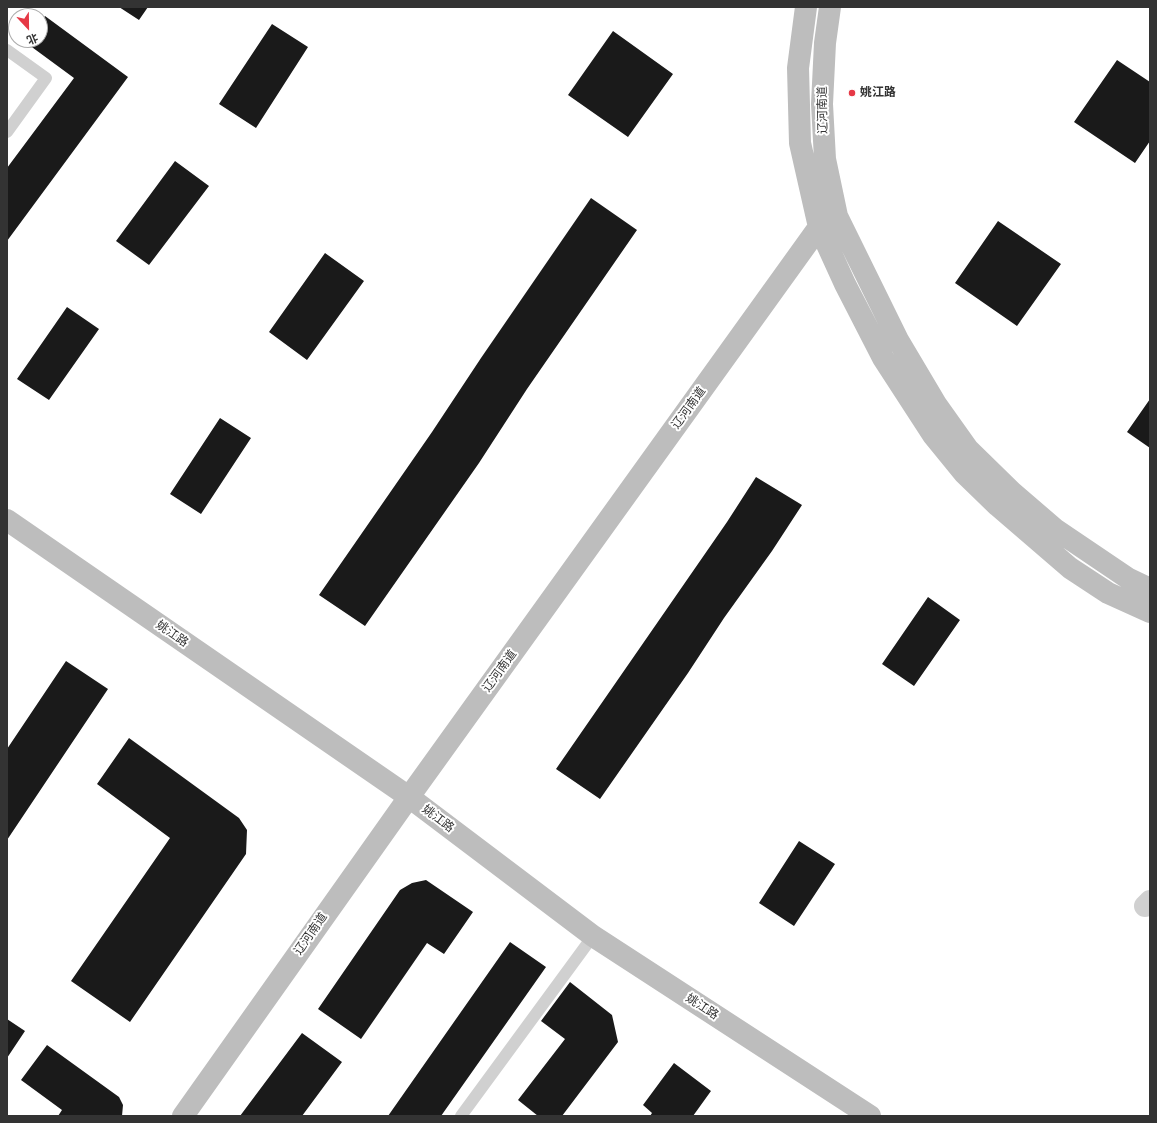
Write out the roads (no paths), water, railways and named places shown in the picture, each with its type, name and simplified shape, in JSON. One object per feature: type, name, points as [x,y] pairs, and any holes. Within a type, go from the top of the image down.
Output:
[{"type":"street","name":"辽河南道","points":[[806,7],[798,68],[800,143],[828,222]]},
{"type":"street","name":"辽河南道","points":[[183,1116],[409,797],[828,222],[822,104],[825,43],[830,7]]},
{"type":"street","points":[[828,222],[936,404],[968,449],[1012,492],[1055,529],[1129,579],[1150,589]]},
{"type":"street","points":[[828,222],[845,284],[883,358],[933,435],[964,472],[998,506],[1070,568],[1108,593],[1150,612]]},
{"type":"street","name":"姚江路","points":[[7,520],[409,797],[593,936],[870,1116]]},
{"type":"lane","points":[[7,50],[46,78],[7,132]]},
{"type":"lane","points":[[461,1116],[593,936]]},
{"type":"place","name":"姚江路","points":[[852,93]]}]
